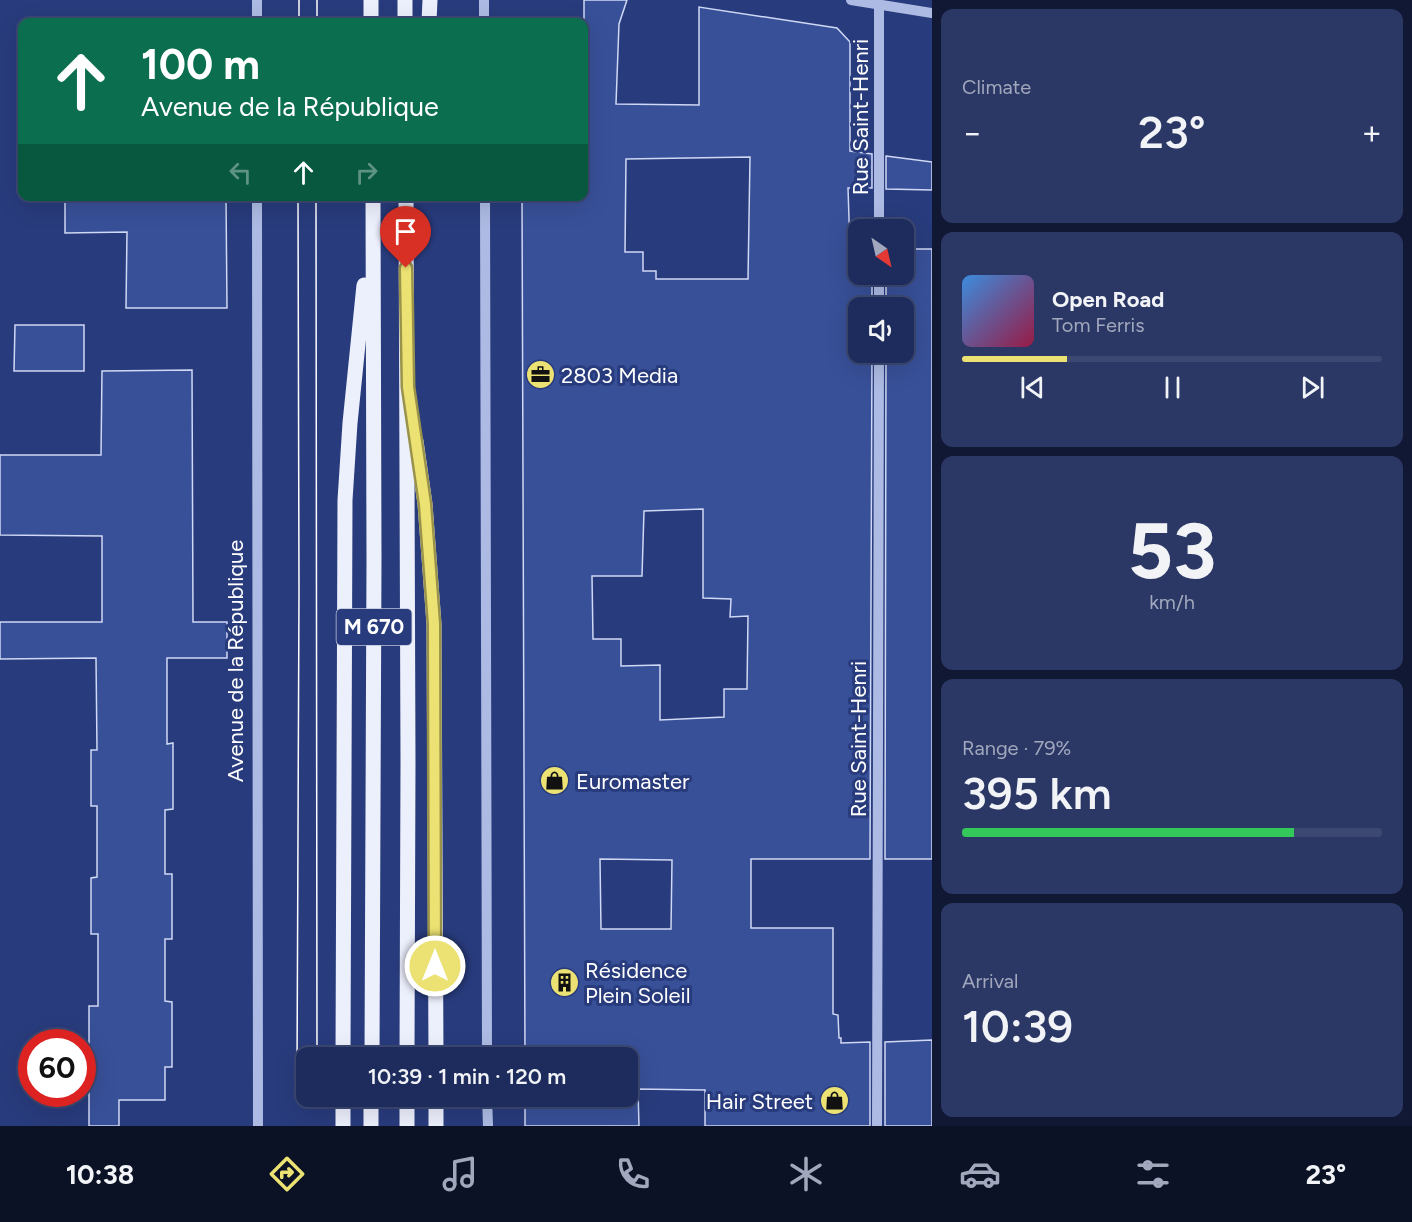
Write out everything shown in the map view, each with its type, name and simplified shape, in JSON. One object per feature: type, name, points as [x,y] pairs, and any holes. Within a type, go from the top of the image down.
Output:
[{"type":"main road","points":[[371,0],[371,18]]},
{"type":"main road","points":[[405,0],[405,18]]},
{"type":"main road","points":[[429,18],[430,0]]},
{"type":"main road","points":[[343,1047],[345,500],[350,423],[373,201]]},
{"type":"main road","name":"M 670","points":[[372,1047],[373,201]]},
{"type":"main road","name":"M 670","points":[[406,201],[407,1047]]},
{"type":"main road","points":[[408,387],[425,504],[434,624],[436,1047]]},
{"type":"main road","points":[[343,1107],[343,1126]]},
{"type":"main road","points":[[371,1107],[371,1126]]},
{"type":"main road","points":[[407,1107],[407,1126]]},
{"type":"main road","points":[[436,1107],[436,1126]]},
{"type":"street","points":[[257,0],[257,18]]},
{"type":"street","points":[[484,0],[484,18]]},
{"type":"street","points":[[851,0],[932,13]]},
{"type":"street","name":"Rue Saint-Henri","points":[[879,5],[879,219]]},
{"type":"street","name":"Avenue de la République","points":[[258,201],[258,1126]]},
{"type":"street","points":[[485,201],[487,1047]]},
{"type":"street","name":"Rue Saint-Henri","points":[[877,1126],[879,363]]},
{"type":"street","points":[[488,1107],[488,1126]]},
{"type":"building","points":[[584,0],[627,0],[619,24],[616,104],[699,105],[699,7],[837,28],[850,42],[850,151],[872,154],[872,188],[848,188],[848,285],[872,285],[872,297],[848,297],[848,363],[872,363],[870,859],[751,859],[751,928],[833,928],[833,1014],[838,1015],[841,1043],[870,1042],[870,1126],[705,1126],[705,1090],[638,1089],[638,1047],[525,1047],[522,201],[588,201],[588,18],[584,18]],"holes":[[[750,157],[748,279],[656,279],[656,271],[643,271],[643,252],[625,252],[626,159]],[[703,509],[703,598],[731,599],[730,617],[748,616],[747,689],[724,689],[724,717],[660,720],[660,665],[621,666],[621,639],[593,639],[592,576],[642,576],[644,511]],[[600,859],[672,860],[671,929],[601,929]]]},
{"type":"building","points":[[886,156],[932,162],[932,190],[886,189]]},
{"type":"building","points":[[65,201],[226,201],[227,308],[126,308],[127,232],[65,233]]},
{"type":"building","points":[[914,249],[932,249],[932,859],[885,859],[886,363],[914,363],[914,297],[886,297],[886,285],[914,285]]},
{"type":"building","points":[[15,325],[84,325],[84,371],[14,371]]},
{"type":"building","points":[[192,370],[193,622],[227,622],[227,658],[167,658],[167,744],[173,743],[173,809],[165,810],[165,874],[172,874],[172,939],[165,939],[165,1001],[172,1002],[172,1067],[165,1067],[165,1100],[119,1100],[119,1126],[89,1126],[89,1107],[96,1107],[96,1029],[89,1029],[89,1006],[98,1006],[98,934],[91,934],[91,878],[97,877],[97,806],[91,806],[91,750],[97,750],[96,658],[0,659],[0,622],[102,622],[102,536],[0,535],[0,455],[101,455],[102,371]]},
{"type":"building","points":[[932,1040],[932,1126],[885,1126],[885,1042]]},
{"type":"building","points":[[638,1089],[639,1126],[525,1126],[525,1107],[638,1107]]},
{"type":"tram line","points":[[299,0],[299,18]]},
{"type":"tram line","points":[[317,0],[317,18]]},
{"type":"tram line","points":[[297,1047],[298,201]]},
{"type":"tram line","points":[[316,201],[317,1047]]},
{"type":"place","name":"2803 Media","points":[[540,375]]},
{"type":"place","name":"Euromaster","points":[[555,781]]},
{"type":"place","name":"Résidence Plein Soleil","points":[[564,983]]},
{"type":"place","name":"Hair Street","points":[[834,1101]]},
{"type":"route","points":[[406,268],[408,387],[425,504],[434,624],[435,966]]}]
